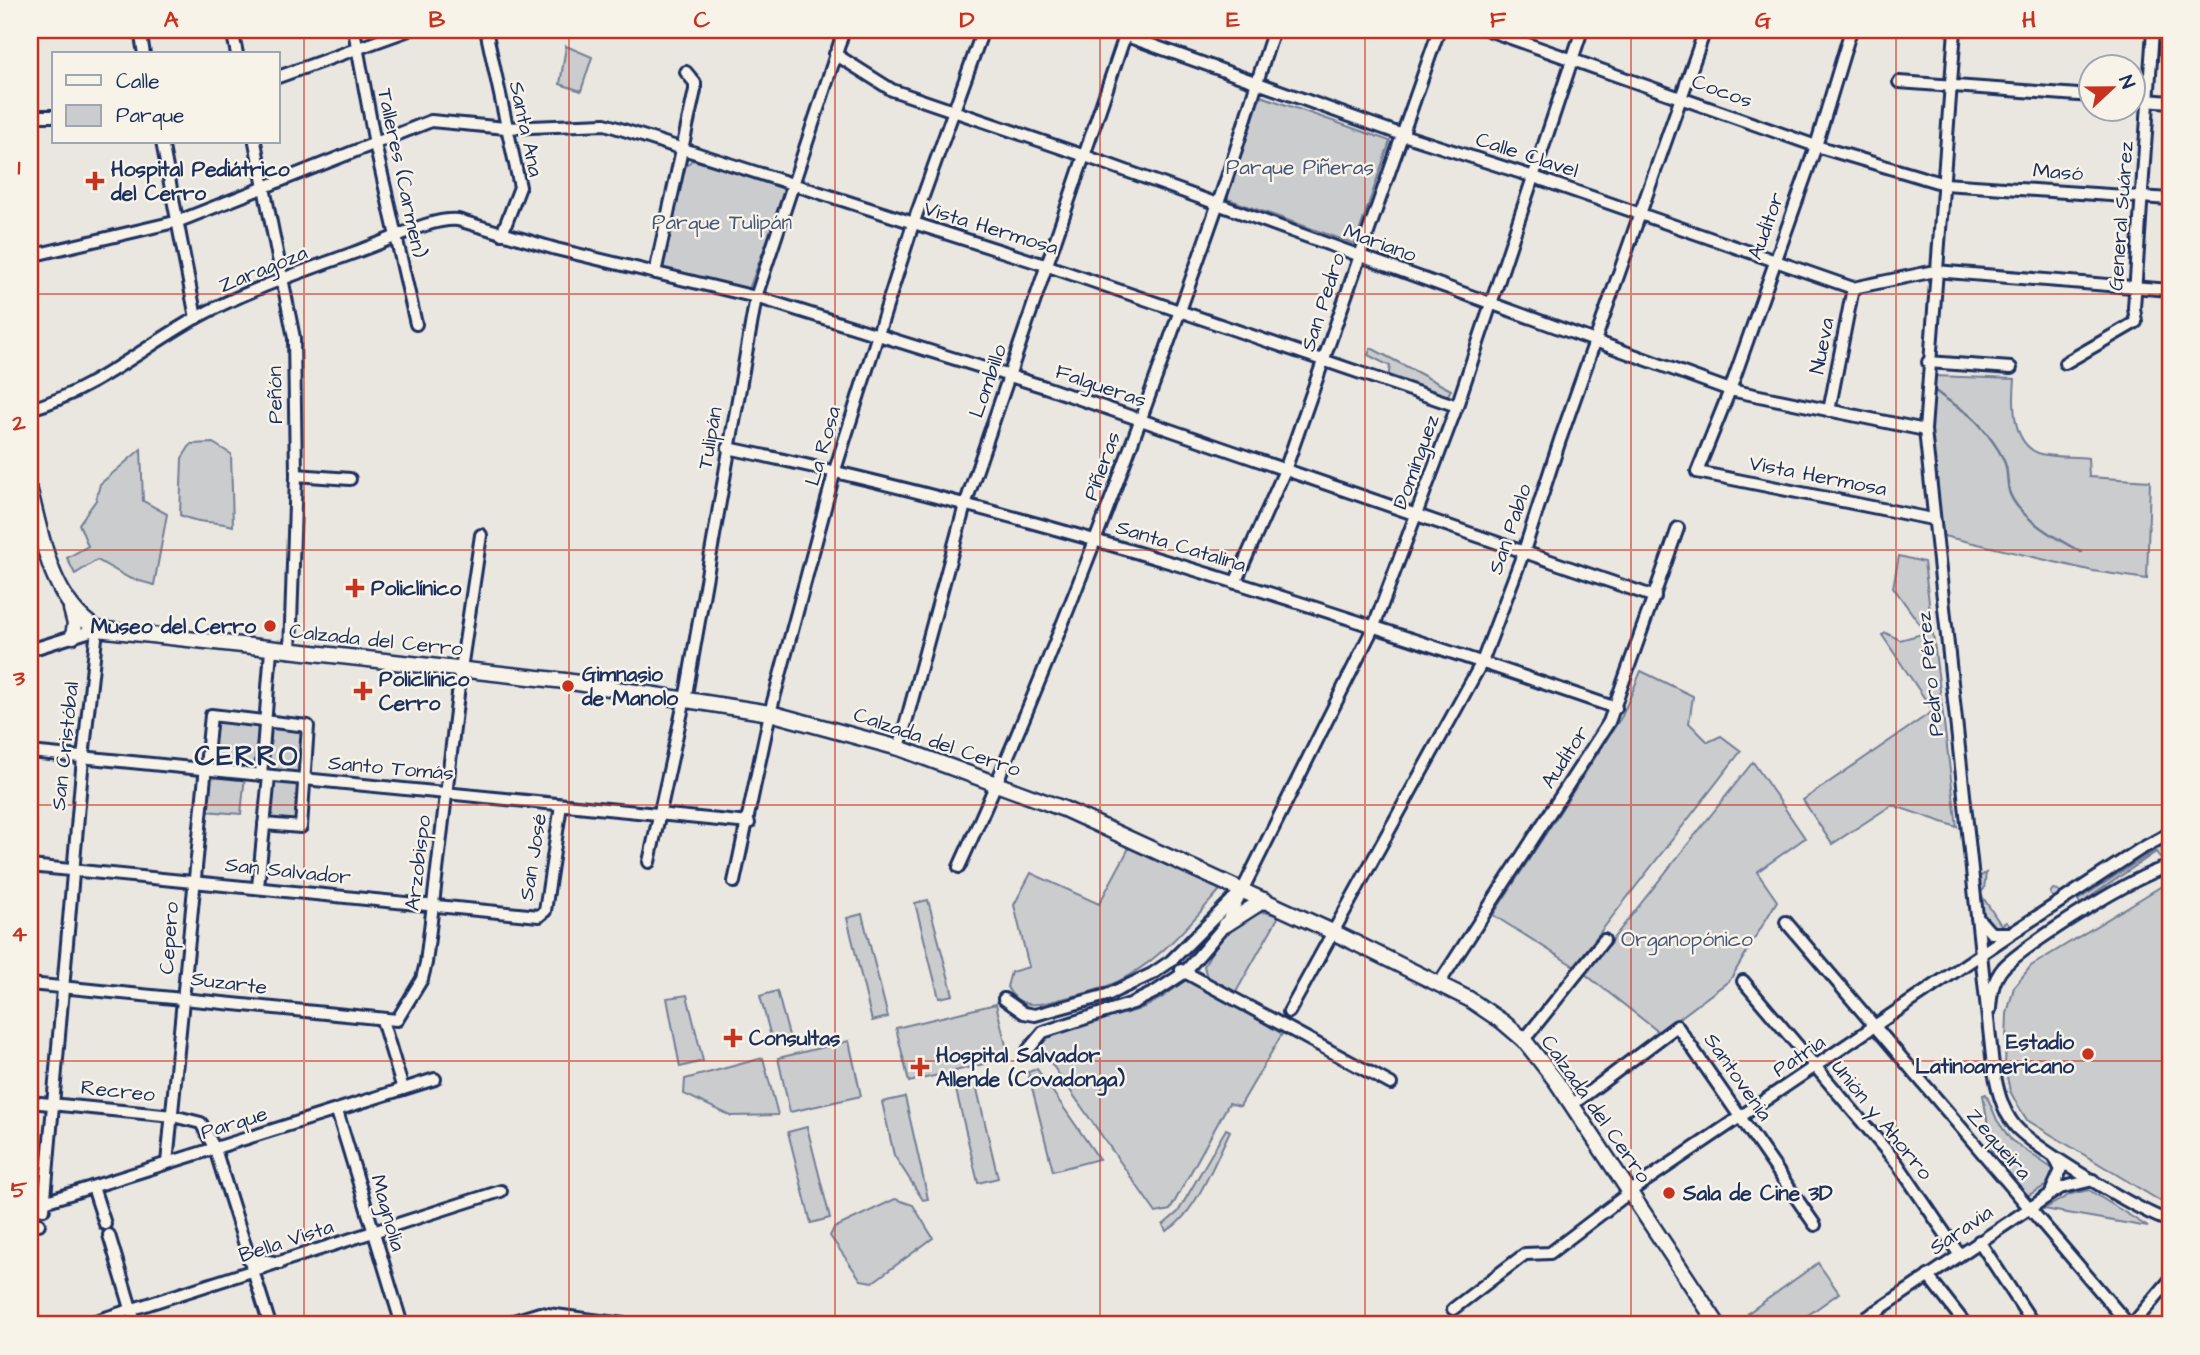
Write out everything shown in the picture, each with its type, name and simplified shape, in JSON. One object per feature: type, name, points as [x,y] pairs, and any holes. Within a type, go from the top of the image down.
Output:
[{"type":"main road","points":[[30,491],[49,557],[75,624],[73,636]]},
{"type":"main road","points":[[68,602],[79,616],[97,629]]},
{"type":"main road","name":"Calzada del Cerro","points":[[97,629],[461,670],[771,713],[899,748],[998,783],[1335,933],[1491,1013],[1524,1040],[1572,1105],[1718,1325]]},
{"type":"main road","points":[[1225,925],[1264,900]]},
{"type":"street","points":[[140,30],[144,52]]},
{"type":"street","points":[[232,30],[237,52]]},
{"type":"street","name":"Talleres (Carmen)","points":[[354,30],[375,144],[416,324]]},
{"type":"street","points":[[280,76],[409,30]]},
{"type":"street","name":"Santa Ana","points":[[486,30],[520,187],[502,234]]},
{"type":"street","name":"Tulipán","points":[[649,862],[685,699],[756,297],[844,30]]},
{"type":"street","name":"La Rosa","points":[[734,882],[771,713],[835,470],[913,224],[983,30]]},
{"type":"street","name":"Calle Clavel","points":[[1110,30],[1126,32],[1400,134],[1534,177],[1853,288],[1935,271],[2170,290]]},
{"type":"street","name":"Piñeras","points":[[959,867],[998,783],[1096,540],[1218,204],[1274,30]]},
{"type":"street","name":"San Pedro","points":[[1235,583],[1285,470],[1438,30]]},
{"type":"street","name":"Cocos","points":[[1489,30],[1816,146],[1944,184]]},
{"type":"street","name":"Domínguez","points":[[1028,1050],[1043,1032],[1133,1003],[1184,973],[1225,925],[1374,626],[1457,406],[1582,30]]},
{"type":"street","name":"San Pablo","points":[[1289,1012],[1335,933],[1482,662],[1524,551],[1560,440],[1705,30]]},
{"type":"street","name":"Auditor","points":[[1697,472],[1730,390],[1816,146],[1851,30]]},
{"type":"street","name":"Pedro Pérez","points":[[1955,30],[1925,430],[1932,519],[1979,957],[1996,1084],[2004,1109],[2022,1133],[2094,1180],[2170,1221]]},
{"type":"street","name":"General Suárez","points":[[2065,363],[2134,324],[2153,30]]},
{"type":"street","name":"Lombillo","points":[[899,748],[965,505],[1126,32]]},
{"type":"street","name":"Mariano","points":[[835,54],[892,90],[954,109],[1730,390],[1925,430]]},
{"type":"street","points":[[655,273],[695,89],[695,83],[686,72]]},
{"type":"street","points":[[1899,82],[2078,95]]},
{"type":"street","points":[[2149,100],[2170,102]]},
{"type":"street","points":[[30,116],[52,116]]},
{"type":"street","name":"Vista Hermosa","points":[[30,256],[179,220],[431,121],[506,128],[605,124],[1048,266],[1457,406]]},
{"type":"street","points":[[162,144],[196,318]]},
{"type":"street","name":"Peñón","points":[[255,144],[294,338],[296,475],[290,652]]},
{"type":"street","name":"Masó","points":[[1944,184],[2170,199]]},
{"type":"street","name":"Zaragoza","points":[[30,409],[81,387],[196,318],[284,279],[450,219],[526,241]]},
{"type":"street","name":"Falgueras","points":[[526,241],[756,297],[1139,420],[1655,597]]},
{"type":"street","name":"Nueva","points":[[1829,411],[1853,288]]},
{"type":"street","points":[[1928,362],[2011,368]]},
{"type":"street","name":"Santa Catalina","points":[[728,448],[835,470],[1096,540],[1374,626],[1616,708]]},
{"type":"street","name":"Vista Hermosa","points":[[1697,472],[1932,519]]},
{"type":"street","points":[[296,475],[350,479]]},
{"type":"street","name":"Auditor","points":[[1438,985],[1570,785],[1616,708],[1678,528]]},
{"type":"street","name":"Arzobispo","points":[[382,1020],[397,1020],[422,979],[481,535]]},
{"type":"street","points":[[30,650],[97,629]]},
{"type":"street","name":"San Cristóbal","points":[[44,1202],[82,758],[97,629]]},
{"type":"street","points":[[258,887],[264,824],[265,720],[271,650]]},
{"type":"street","name":"Cepero","points":[[167,1163],[211,715],[265,720]]},
{"type":"street","points":[[264,824],[301,827],[308,726],[265,720]]},
{"type":"street","name":"Santo Tomás","points":[[30,752],[749,823]]},
{"type":"street","name":"San José","points":[[542,914],[561,805]]},
{"type":"street","name":"Patria","points":[[1453,1309],[1525,1254],[1550,1252],[1629,1193],[1875,1029],[2012,933],[2139,849],[2170,833]]},
{"type":"street","name":"San Salvador","points":[[30,866],[542,914]]},
{"type":"street","points":[[1981,974],[1988,980],[2023,951],[2132,881],[2170,867]]},
{"type":"street","name":"Domínguez","points":[[1004,999],[1024,1013],[1035,1014],[1107,995],[1171,961],[1242,890]]},
{"type":"street","points":[[1975,914],[1992,933],[2012,933]]},
{"type":"street","name":"Zequeira","points":[[1786,922],[2131,1325]]},
{"type":"street","points":[[1524,1040],[1604,940]]},
{"type":"street","points":[[1171,961],[1184,973],[1391,1084]]},
{"type":"street","points":[[1988,1029],[1993,987],[2002,970]]},
{"type":"street","name":"Unión y Ahorro","points":[[1743,981],[1897,1163],[1959,1254]]},
{"type":"street","name":"Suzarte","points":[[30,984],[184,997],[382,1020]]},
{"type":"street","points":[[382,1020],[403,1089]]},
{"type":"street","name":"Santovenia","points":[[1572,1105],[1677,1026],[1815,1225]]},
{"type":"street","name":"Parque","points":[[30,1206],[44,1209],[44,1202],[435,1079]]},
{"type":"street","name":"Recreo","points":[[30,1102],[173,1116],[201,1123],[215,1149]]},
{"type":"street","name":"Magnolia","points":[[337,1111],[402,1325]]},
{"type":"street","points":[[215,1149],[270,1325]]},
{"type":"street","points":[[2049,1195],[2059,1181],[2061,1170],[2054,1155]]},
{"type":"street","name":"Saravia","points":[[1856,1325],[2049,1195],[2068,1184],[2094,1180]]},
{"type":"street","points":[[93,1187],[136,1325]]},
{"type":"street","name":"Bella Vista","points":[[83,1325],[501,1191]]},
{"type":"street","points":[[1979,1241],[2034,1325]]},
{"type":"street","points":[[248,1258],[282,1263]]},
{"type":"street","points":[[1928,1276],[1966,1325]]},
{"type":"street","points":[[2131,1325],[2170,1280]]},
{"type":"street","points":[[1874,1312],[1885,1325]]},
{"type":"street","points":[[500,1325],[540,1313],[575,1321],[631,1325]]},
{"type":"green space","points":[[566,46],[592,57],[581,91],[560,84]]},
{"type":"green space","name":"Parque Piñeras","points":[[1261,96],[1390,141],[1355,244],[1225,198]]},
{"type":"green space","name":"Parque Tulipán","points":[[692,160],[780,185],[785,193],[749,289],[665,272],[662,268],[685,167]]},
{"type":"green space","points":[[1371,348],[1451,390],[1446,398],[1388,378],[1390,366],[1368,355]]},
{"type":"green space","points":[[1934,376],[2015,379],[2014,399],[2018,431],[2029,448],[2044,455],[2088,458],[2089,477],[2150,481],[2147,579],[2093,571],[1939,535],[1931,432]]},
{"type":"green space","points":[[213,443],[231,454],[233,526],[180,515],[182,458],[191,444]]},
{"type":"green space","points":[[141,449],[143,501],[167,514],[154,585],[129,578],[97,560],[75,574],[67,558],[88,546],[79,524],[96,500],[100,484]]},
{"type":"green space","points":[[1899,556],[1924,562],[1957,827],[1892,805],[1832,844],[1803,800],[1933,711],[1882,635],[1886,633],[1900,640],[1926,633],[1893,587]]},
{"type":"green space","points":[[1641,671],[1693,696],[1689,723],[1708,742],[1721,736],[1741,751],[1574,966],[1493,915],[1622,716]]},
{"type":"green space","points":[[213,717],[305,728],[298,824],[268,821],[271,779],[245,776],[241,814],[205,811]]},
{"type":"green space","name":"Organopónico","points":[[1753,762],[1805,838],[1757,872],[1777,901],[1730,980],[1660,1033],[1585,974]]},
{"type":"green space","points":[[2170,841],[2170,856],[2160,858],[2156,852],[2087,899],[2087,904],[2081,905],[2078,900]]},
{"type":"green space","points":[[1129,848],[1220,890],[1168,946],[1122,979],[1093,991],[1043,1004],[1029,1004],[1017,999],[1007,987],[1011,972],[1029,967],[1014,905],[1031,873],[1099,904]]},
{"type":"green space","points":[[1986,873],[1984,889],[1980,893],[2001,925],[2006,922],[2010,926],[2053,898],[2050,893],[2053,889],[2058,890],[2060,896],[2011,929],[1995,930],[1983,921],[1976,879]]},
{"type":"green space","name":"Estadio Latinoamericano","points":[[2170,881],[2170,1207],[2027,1120],[2010,1091],[2005,1067],[2007,1014],[2014,987],[2031,966]]},
{"type":"green space","points":[[928,900],[953,995],[939,998],[915,903]]},
{"type":"green space","points":[[1264,912],[1279,916],[1236,992],[1207,978],[1204,966],[1214,948],[1236,925]]},
{"type":"green space","points":[[862,914],[888,1017],[872,1021],[847,918]]},
{"type":"green space","points":[[1188,977],[1282,1034],[1240,1106],[1229,1103],[1170,1210],[1156,1213],[1044,1053],[1042,1042],[1059,1031],[1144,1007],[1164,996]]},
{"type":"green space","points":[[777,991],[790,1039],[773,1044],[760,996]]},
{"type":"green space","points":[[687,995],[703,1061],[680,1067],[667,998]]},
{"type":"green space","points":[[996,1004],[1009,1058],[909,1082],[896,1028]]},
{"type":"green space","points":[[849,1041],[861,1096],[790,1112],[778,1058]]},
{"type":"green space","points":[[763,1058],[778,1115],[731,1116],[684,1094],[685,1079]]},
{"type":"green space","points":[[1037,1069],[1099,1159],[1053,1171],[1028,1072]]},
{"type":"green space","points":[[976,1085],[998,1178],[978,1183],[956,1090]]},
{"type":"green space","points":[[1986,1094],[1997,1120],[2011,1140],[2053,1169],[2055,1176],[2051,1183],[2027,1196],[1993,1156],[1983,1095]]},
{"type":"green space","points":[[905,1097],[928,1199],[923,1200],[894,1155],[882,1102]]},
{"type":"green space","points":[[807,1127],[830,1218],[811,1223],[788,1132]]},
{"type":"green space","points":[[1226,1129],[1230,1131],[1195,1201],[1186,1214],[1166,1231],[1163,1225],[1178,1212]]},
{"type":"green space","points":[[2089,1190],[2148,1227],[2044,1209],[2071,1194]]},
{"type":"green space","points":[[895,1199],[913,1205],[933,1238],[873,1282],[861,1280],[830,1236],[834,1228]]},
{"type":"green space","points":[[1818,1263],[1839,1293],[1794,1325],[1757,1325],[1748,1313]]},
{"type":"waterway","points":[[1933,389],[1973,418],[1994,443],[2005,462],[2010,494],[2022,512],[2041,528],[2081,552]]},
{"type":"place","name":"Hospital Pediátrico del Cerro","points":[[95,181]]},
{"type":"place","name":"Policlínico","points":[[355,588]]},
{"type":"place","name":"Museo del Cerro","points":[[270,626]]},
{"type":"place","name":"Gimnasio de Manolo","points":[[568,686]]},
{"type":"place","name":"Policlínico Cerro","points":[[363,691]]},
{"type":"place","name":"Consultas","points":[[733,1038]]},
{"type":"place","name":"Estadio Latinoamericano","points":[[2088,1054]]},
{"type":"place","name":"Hospital Salvador Allende (Covadonga)","points":[[920,1067]]},
{"type":"place","name":"Sala de Cine 3D","points":[[1669,1193]]},
{"type":"district","name":"CERRO","points":[[247,756]]}]
